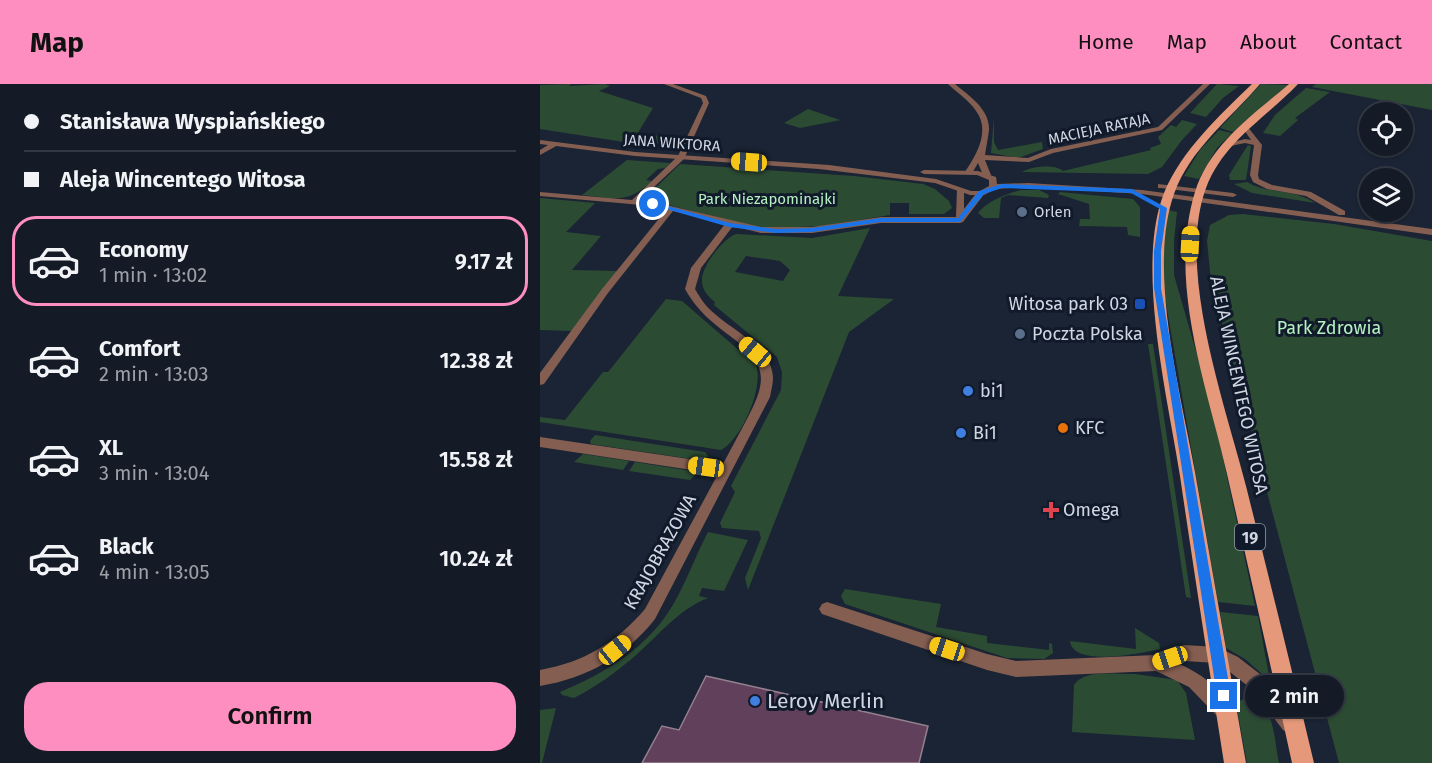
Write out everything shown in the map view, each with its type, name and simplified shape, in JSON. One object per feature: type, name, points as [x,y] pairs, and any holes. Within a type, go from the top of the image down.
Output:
[{"type":"main road","points":[[1235,763],[1158,288],[1157,251],[1167,196],[1199,141],[1256,84]]},
{"type":"main road","name":"ALEJA WINCENTEGO WITOSA","points":[[1294,84],[1226,145],[1214,161],[1200,194],[1190,244],[1197,306],[1303,763]]},
{"type":"street","points":[[634,202],[681,157],[707,100],[667,84]]},
{"type":"street","points":[[951,84],[983,116],[986,127],[979,157],[966,173],[956,178],[960,220]]},
{"type":"street","name":"MACIEJA RATAJA","points":[[979,157],[1029,160],[1051,152],[1160,129],[1208,84]]},
{"type":"street","points":[[1245,127],[1257,143],[1256,180],[1270,187],[1308,194],[1342,213]]},
{"type":"street","points":[[1226,145],[1245,141],[1257,143]]},
{"type":"street","name":"JANA WIKTORA","points":[[540,142],[681,157],[988,175]]},
{"type":"street","points":[[540,153],[556,144]]},
{"type":"street","points":[[979,157],[988,175],[995,181],[993,187]]},
{"type":"street","name":"JANA WIKTORA","points":[[822,167],[936,181],[981,193]]},
{"type":"street","points":[[988,175],[1167,196],[1200,194],[1342,213],[1432,232]]},
{"type":"street","points":[[960,220],[981,193],[993,187],[1028,185],[1132,191],[1167,196]]},
{"type":"street","points":[[1132,191],[1167,196]]},
{"type":"street","points":[[540,194],[634,202],[729,225],[761,230],[793,231],[881,220],[960,220]]},
{"type":"street","points":[[1200,194],[1432,232]]},
{"type":"street","points":[[540,381],[605,291],[670,209]]},
{"type":"street","name":"KRAJOBRAZOWA","points":[[540,678],[558,675],[595,661],[615,650],[642,626],[660,598],[764,397],[769,377],[760,357],[701,307],[690,289],[696,268],[729,225]]},
{"type":"street","points":[[540,442],[726,470]]},
{"type":"street","points":[[827,609],[987,662],[1016,669],[1156,663],[1184,653],[1217,655],[1232,663],[1259,684],[1297,735]]},
{"type":"street","points":[[1156,663],[1188,674],[1227,716]]},
{"type":"green space","points":[[571,84],[569,86],[605,84],[610,86],[599,91],[653,108],[636,136],[680,135],[676,145],[624,142],[540,129],[540,85]]},
{"type":"green space","points":[[1217,84],[1239,86],[1223,98],[1206,117],[1190,113]]},
{"type":"green space","points":[[1261,84],[1288,85],[1233,132],[1220,128]]},
{"type":"green space","points":[[1316,84],[1432,84],[1432,110],[1413,106],[1413,102],[1390,102],[1312,87]]},
{"type":"green space","points":[[1306,88],[1330,92],[1295,118],[1298,120],[1280,136],[1263,133],[1275,115]]},
{"type":"green space","points":[[808,109],[841,120],[800,128],[784,123]]},
{"type":"green space","points":[[994,117],[994,142],[998,150],[1042,142],[1043,149],[1018,158],[991,153]]},
{"type":"green space","points":[[1182,120],[1197,124],[1162,167],[1148,174],[1022,172],[1043,167],[1055,167],[1063,171],[1151,150],[1150,148],[1161,144],[1158,137],[1171,125],[1176,127]]},
{"type":"green space","points":[[1219,130],[1232,133],[1217,148],[1199,179],[1184,176],[1200,150]]},
{"type":"green space","points":[[1248,145],[1251,146],[1246,180],[1230,180],[1229,175]]},
{"type":"green space","name":"Park Niezapominajki","points":[[627,160],[670,163],[665,168],[658,169],[646,180],[652,181],[643,189],[627,197],[582,195]]},
{"type":"green space","name":"Park Niezapominajki","points":[[680,164],[854,176],[923,184],[935,189],[949,201],[952,208],[944,214],[909,214],[909,203],[890,203],[890,215],[822,226],[773,228],[752,226],[644,199]]},
{"type":"green space","points":[[1247,182],[1299,196],[1315,203],[1252,193],[1234,184]]},
{"type":"green space","points":[[1021,190],[1039,190],[1049,195],[1048,198],[1008,195],[1001,198],[999,218],[984,218],[978,213],[997,199]]},
{"type":"green space","points":[[1060,192],[1133,199],[1140,207],[1140,237],[1128,235],[1127,227],[1079,226],[1080,219],[1090,219],[1089,204],[1058,194]]},
{"type":"green space","points":[[540,198],[595,203],[566,232],[601,236],[572,270],[617,271],[572,331],[540,330]]},
{"type":"green space","points":[[1168,210],[1177,212],[1174,275],[1211,403],[1255,606],[1218,602],[1164,292],[1163,247]]},
{"type":"green space","name":"Park Zdrowia","points":[[1243,214],[1334,224],[1432,241],[1432,763],[1339,763],[1211,281],[1207,241],[1210,225],[1229,215]]},
{"type":"green space","points":[[870,228],[838,296],[894,299],[849,332],[748,590],[745,578],[761,538],[759,531],[722,528],[720,523],[735,492],[731,486],[781,390],[782,372],[777,357],[714,305],[715,302],[704,288],[702,278],[715,252],[725,241],[736,234],[812,238]],"holes":[[[746,256],[780,261],[790,270],[783,281],[735,272]]]},
{"type":"green space","points":[[666,299],[682,301],[756,365],[758,375],[754,399],[743,424],[729,444],[721,450],[540,422],[540,417],[565,420],[603,372],[608,372]]},
{"type":"green space","points":[[1148,344],[1153,344],[1191,598],[1186,597]]},
{"type":"green space","points":[[595,435],[705,452],[708,456],[705,461],[591,444],[590,441]]},
{"type":"green space","points":[[583,454],[629,461],[623,470],[574,462]]},
{"type":"green space","points":[[635,462],[698,472],[690,480],[629,471]]},
{"type":"green space","points":[[708,532],[748,540],[724,591],[702,588],[699,596],[708,598],[678,616],[613,673],[574,698],[562,695],[560,692],[594,676],[625,657],[652,633],[674,603]]},
{"type":"green space","points":[[845,589],[941,604],[936,627],[987,636],[987,643],[1049,650],[1049,643],[1052,644],[1053,653],[1044,659],[1007,658],[845,604],[841,596]]},
{"type":"green space","points":[[1220,612],[1258,616],[1270,681],[1245,659],[1226,648]]},
{"type":"green space","points":[[1135,628],[1159,643],[1160,649],[1109,657],[1095,656],[1083,654],[1074,649],[1070,641],[1136,649]]},
{"type":"green space","points":[[1093,674],[1135,674],[1177,680],[1186,693],[1195,740],[1072,732],[1074,685],[1079,680]]},
{"type":"green space","points":[[1245,698],[1255,700],[1268,713],[1279,763],[1247,763],[1237,709],[1240,701]]},
{"type":"green space","points":[[556,708],[542,763],[540,763],[540,710]]},
{"type":"building","name":"Leroy Merlin","points":[[706,676],[928,726],[919,763],[642,763],[662,726],[679,730]]},
{"type":"place","name":"Orlen","points":[[1022,212]]},
{"type":"place","name":"Witosa park 03","points":[[1140,304]]},
{"type":"place","name":"Poczta Polska","points":[[1020,334]]},
{"type":"place","name":"bi1","points":[[968,391]]},
{"type":"place","name":"KFC","points":[[1063,428]]},
{"type":"place","name":"Bi1","points":[[961,433]]},
{"type":"place","name":"Omega","points":[[1051,510]]},
{"type":"place","name":"Leroy Merlin","points":[[755,701]]},
{"type":"route","points":[[653,204],[729,225],[776,231],[812,230],[881,220],[960,220],[981,193],[993,187],[1002,186],[1065,186],[1132,191],[1164,208],[1157,251],[1158,288],[1224,696]]}]
